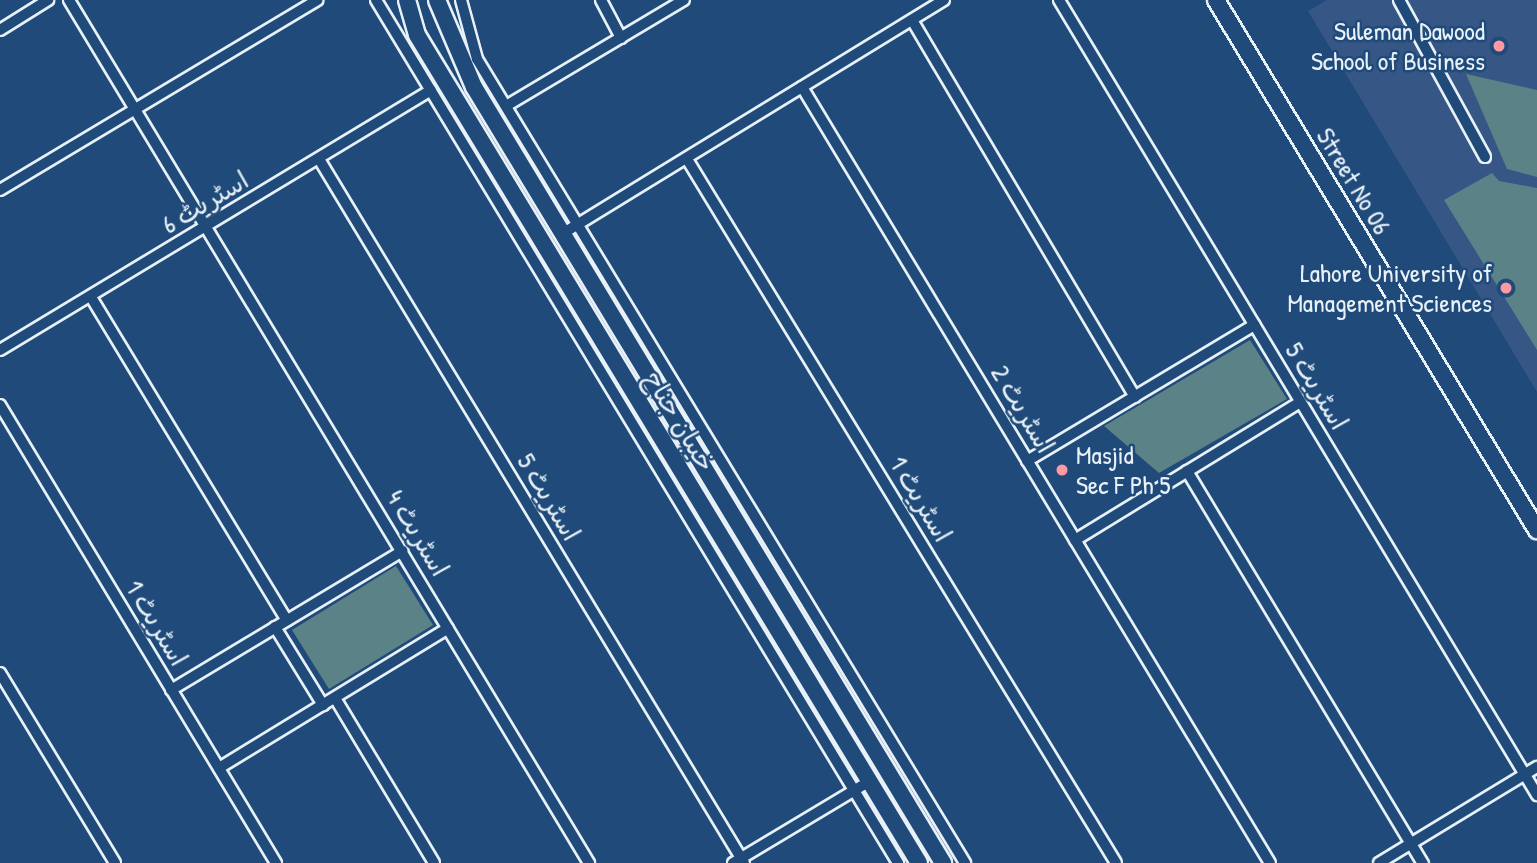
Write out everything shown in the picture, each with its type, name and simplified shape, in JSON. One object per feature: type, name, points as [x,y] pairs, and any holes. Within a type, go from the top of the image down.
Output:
[{"type":"main road","name":"خیبان جناح","points":[[407,0],[417,35],[919,863]]},
{"type":"main road","name":"خیبان جناح","points":[[437,0],[562,234],[943,863]]},
{"type":"main road","name":"Street No 06","points":[[1216,0],[1537,530]]},
{"type":"street","points":[[0,30],[48,0]]},
{"type":"street","name":"اسٹریٹ 4","points":[[69,0],[204,229],[402,551],[589,863]]},
{"type":"street","points":[[0,190],[317,0]]},
{"type":"street","points":[[376,0],[898,863]]},
{"type":"street","points":[[461,0],[470,62],[506,106],[965,863]]},
{"type":"street","points":[[601,0],[621,38]]},
{"type":"street","points":[[506,106],[684,0]]},
{"type":"street","points":[[562,234],[944,0]]},
{"type":"street","name":"اسٹریٹ 5","points":[[1059,0],[1537,795]]},
{"type":"street","points":[[1399,0],[1485,158]]},
{"type":"street","points":[[912,20],[1135,397]]},
{"type":"street","name":"اسٹریٹ 2","points":[[802,87],[1270,863]]},
{"type":"street","name":"اسٹریٹ 6","points":[[0,350],[431,90]]},
{"type":"street","name":"اسٹریٹ 5","points":[[319,159],[739,861]]},
{"type":"street","name":"اسٹریٹ 1","points":[[687,159],[1116,863]]},
{"type":"street","points":[[91,297],[288,620]]},
{"type":"street","points":[[1027,461],[1254,324]]},
{"type":"street","points":[[1075,540],[1300,402]]},
{"type":"street","name":"اسٹریٹ 1","points":[[0,405],[276,863]]},
{"type":"street","points":[[1187,471],[1423,863]]},
{"type":"street","points":[[171,690],[402,551]]},
{"type":"street","points":[[275,627],[323,705]]},
{"type":"street","points":[[219,768],[448,628]]},
{"type":"street","points":[[0,673],[115,863]]},
{"type":"street","points":[[335,698],[434,863]]},
{"type":"street","points":[[1379,863],[1537,767]]},
{"type":"street","points":[[739,861],[870,781]]},
{"type":"shaded area","name":"Lahore University of Management Sciences","points":[[1327,0],[1537,0],[1537,392],[1308,11]]},
{"type":"green space","points":[[1466,74],[1537,90],[1537,177],[1507,169]]},
{"type":"green space","points":[[1492,173],[1499,181],[1537,188],[1537,350],[1444,200]]},
{"type":"green space","points":[[1250,340],[1287,399],[1159,473],[1104,426]]},
{"type":"green space","points":[[396,566],[433,625],[329,689],[292,630]]},
{"type":"place","name":"Suleman Dawood School of Business","points":[[1499,46]]},
{"type":"place","name":"Lahore University of Management Sciences","points":[[1506,288]]},
{"type":"place","name":"Masjid Sec F Ph 5","points":[[1062,470]]}]
